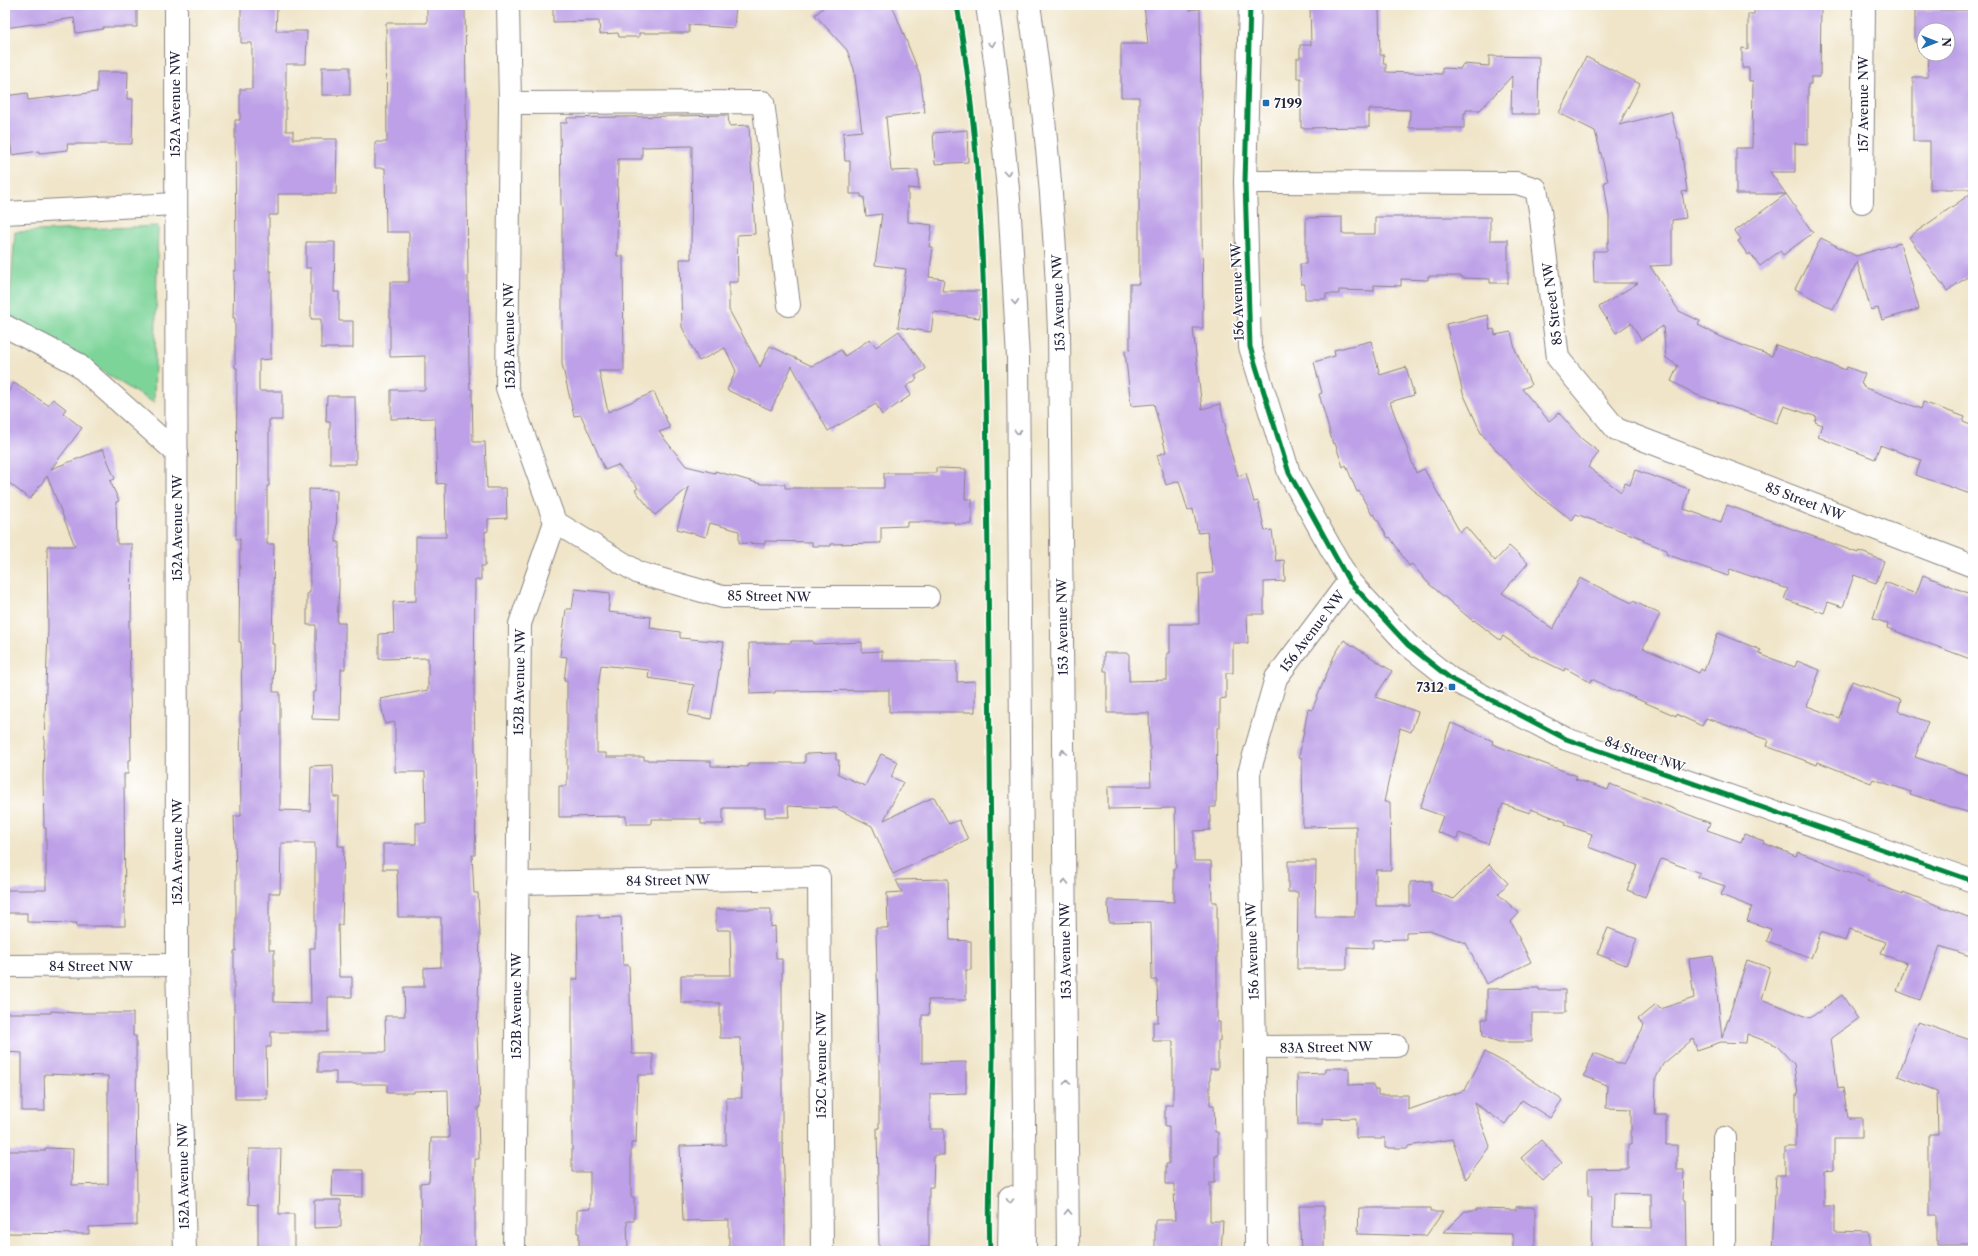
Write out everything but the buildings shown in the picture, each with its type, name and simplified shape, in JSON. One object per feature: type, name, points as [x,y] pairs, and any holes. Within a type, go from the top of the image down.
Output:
[{"type":"street","name":"152A Avenue NW","points":[[176,5],[175,204],[177,453],[177,966],[184,1251]]},
{"type":"street","name":"152B Avenue NW","points":[[508,5],[510,103],[507,388],[554,522],[520,624],[514,1251]]},
{"type":"street","points":[[987,5],[996,68],[1010,199],[1018,358],[1025,1251]]},
{"type":"street","name":"153 Avenue NW","points":[[1029,5],[1040,77],[1050,165],[1056,249],[1059,332],[1068,1251]]},
{"type":"street","name":"156 Avenue NW","points":[[1250,5],[1245,182],[1250,347],[1289,473],[1349,581],[1276,678],[1249,773],[1249,849],[1255,1047],[1256,1251]]},
{"type":"street","name":"157 Avenue NW","points":[[1862,202],[1864,5]]},
{"type":"street","points":[[510,103],[763,102],[789,305]]},
{"type":"street","name":"85 Street NW","points":[[1245,182],[1517,182],[1536,189],[1540,210],[1558,358],[1616,429],[1973,566]]},
{"type":"street","points":[[5,213],[175,204]]},
{"type":"street","points":[[5,326],[76,363],[177,453]]},
{"type":"street","name":"85 Street NW","points":[[554,522],[639,573],[723,597],[928,598]]},
{"type":"street","name":"84 Street NW","points":[[1349,581],[1408,645],[1451,679],[1566,739],[1973,881]]},
{"type":"street","name":"84 Street NW","points":[[517,883],[819,878]]},
{"type":"street","name":"152C Avenue NW","points":[[819,878],[822,1251]]},
{"type":"street","name":"84 Street NW","points":[[5,966],[177,966]]},
{"type":"street","name":"83A Street NW","points":[[1255,1047],[1396,1046]]},
{"type":"street","points":[[1010,1251],[1011,1157],[1024,1079]]},
{"type":"street","points":[[1724,1138],[1724,1251]]},
{"type":"green space","points":[[158,226],[154,403],[9,315],[15,232]]},
{"type":"cycle path","points":[[957,5],[973,120],[978,178],[984,293],[993,1050],[989,1201],[990,1251]]},
{"type":"cycle path","points":[[1250,5],[1245,182],[1250,347],[1289,473],[1349,581],[1408,645],[1451,679],[1566,739],[1973,881]]},
{"type":"place","name":"7199","points":[[1266,103]]},
{"type":"place","name":"7312","points":[[1452,687]]}]
